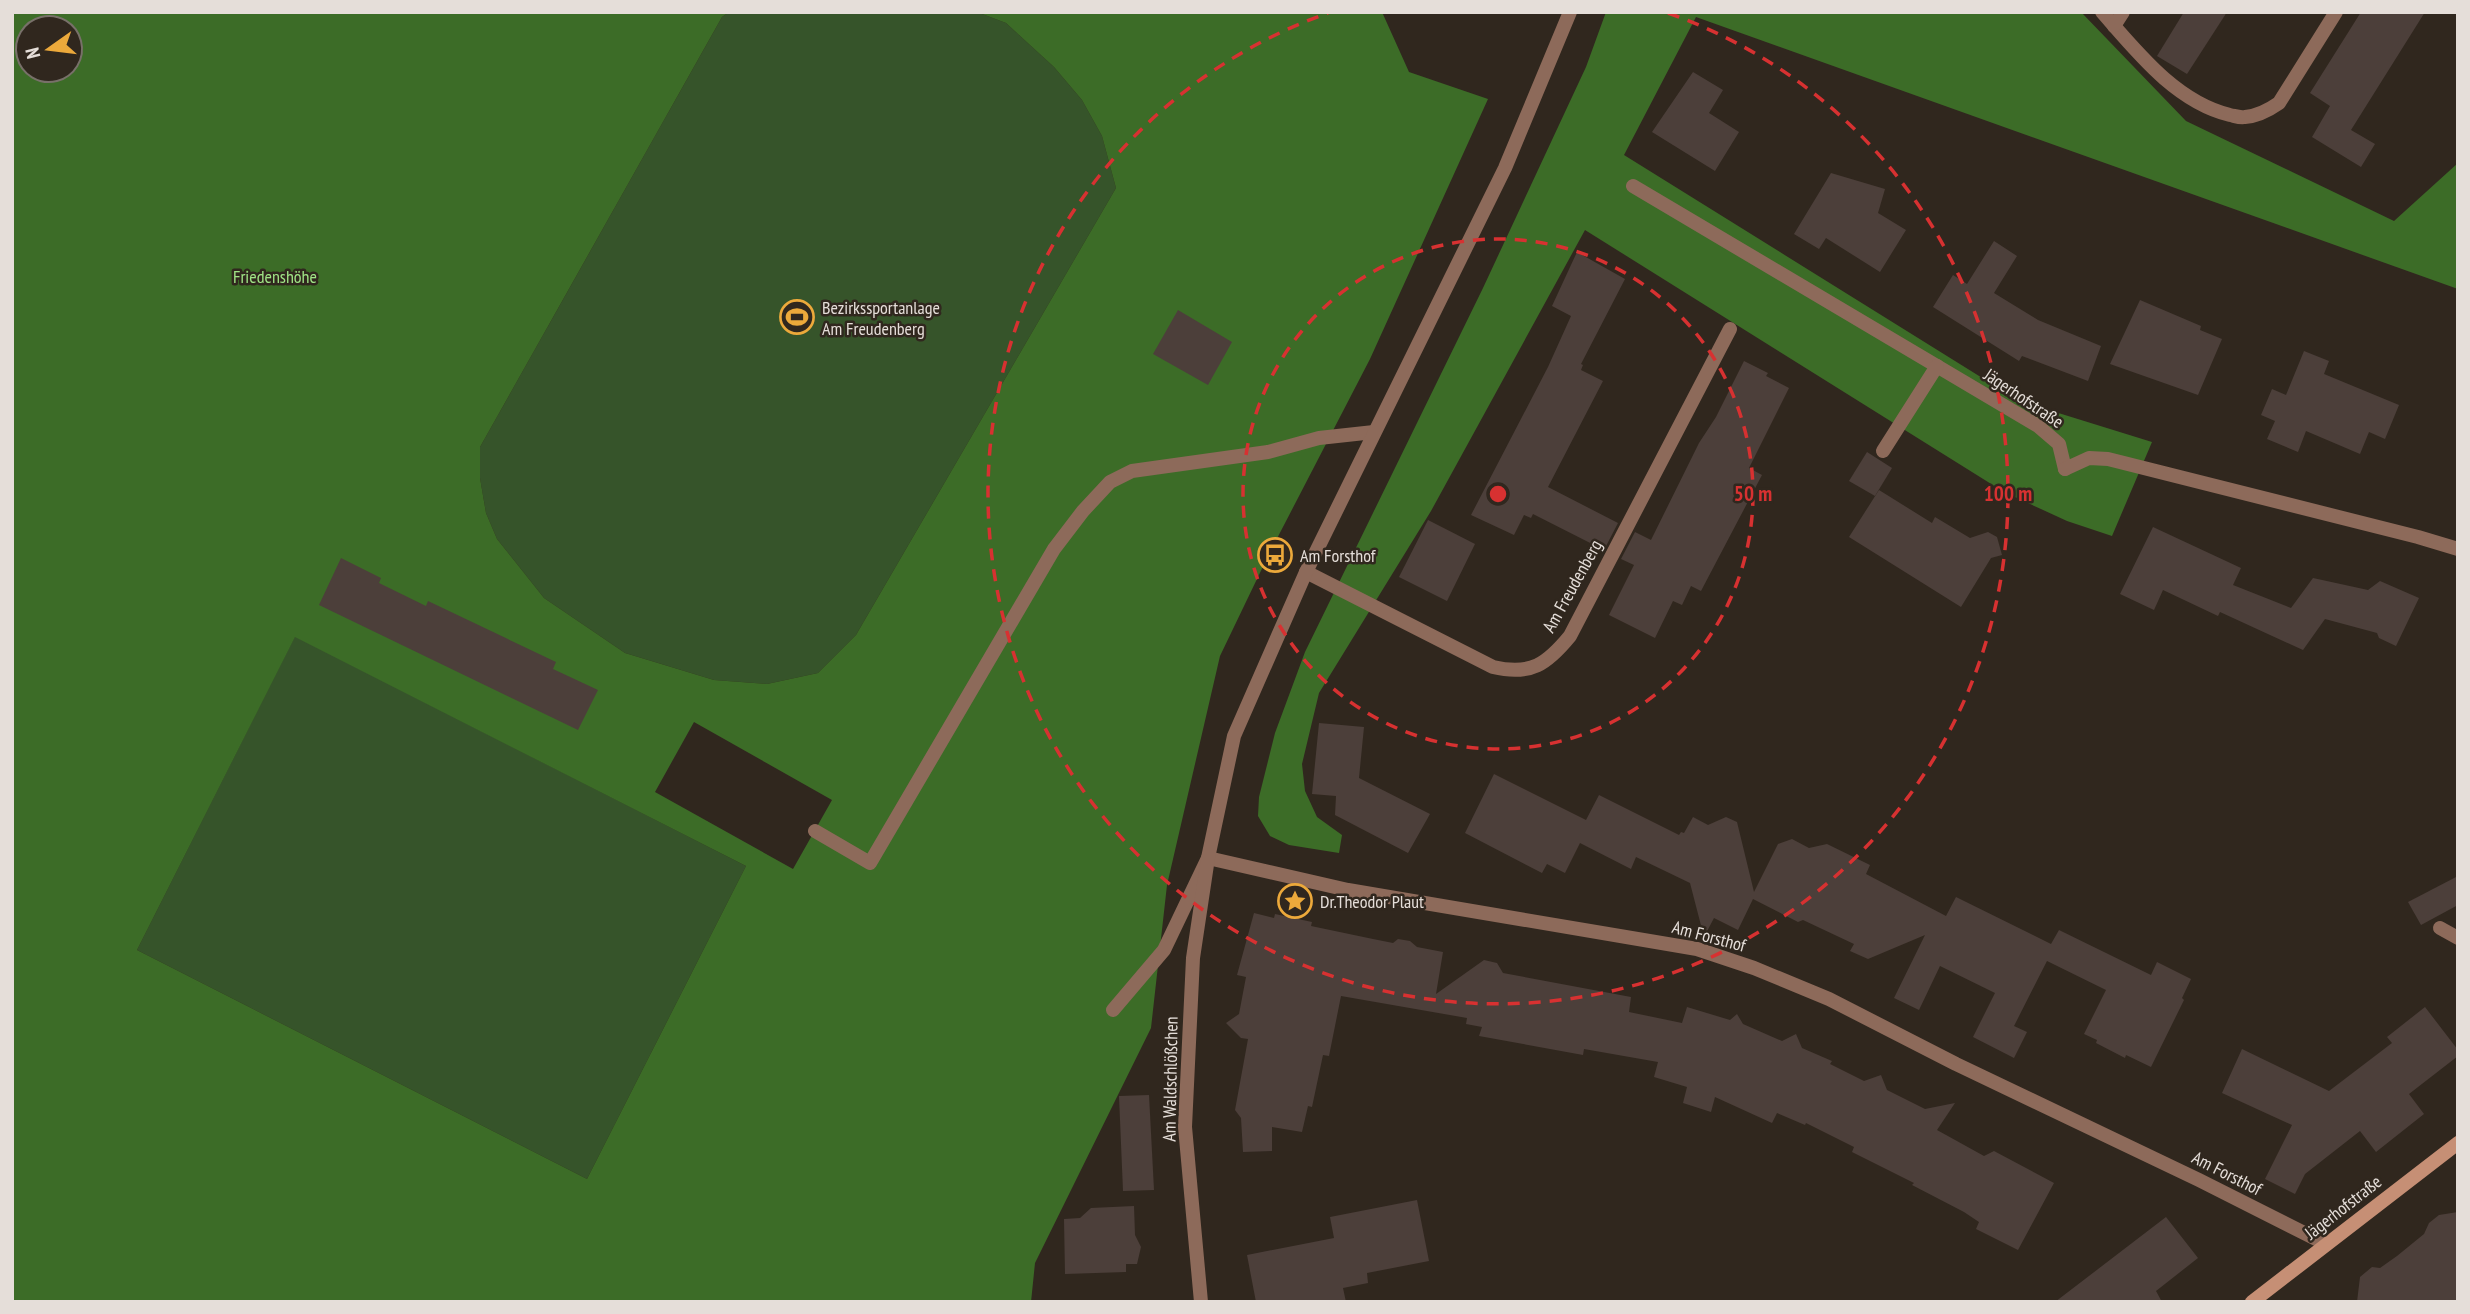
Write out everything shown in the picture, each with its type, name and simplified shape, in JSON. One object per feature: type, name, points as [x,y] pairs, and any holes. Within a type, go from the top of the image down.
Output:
[{"type":"main road","name":"Jägerhofstraße","points":[[2252,1302],[2458,1143]]},
{"type":"street","points":[[1113,1010],[1164,950],[1208,858],[1234,736],[1306,572],[1505,168],[1570,12]]},
{"type":"street","points":[[2102,12],[2143,59],[2185,94],[2212,111],[2243,118],[2265,112],[2280,103],[2336,12]]},
{"type":"street","points":[[2114,26],[2123,12]]},
{"type":"street","name":"Jägerhofstraße","points":[[1633,186],[2038,426],[2059,444],[2065,469],[2089,458],[2108,459],[2458,549]]},
{"type":"street","name":"Am Freudenberg","points":[[1306,572],[1493,667],[1508,671],[1541,665],[1555,654],[1570,636],[1730,328]]},
{"type":"street","points":[[1883,451],[1937,366]]},
{"type":"street","points":[[815,831],[870,863],[1054,549],[1083,511],[1110,482],[1132,471],[1268,452],[1319,438],[1374,432]]},
{"type":"street","name":"Am Forsthof","points":[[1208,858],[1348,890],[1697,949],[1754,968],[1829,999],[2326,1244]]},
{"type":"street","name":"Am Waldschlößchen","points":[[1201,1302],[1185,1127],[1193,958],[1208,858]]},
{"type":"street","points":[[2440,928],[2458,938]]},
{"type":"green space","name":"Friedenshöhe","points":[[12,12],[729,12],[722,17],[480,447],[480,478],[486,513],[497,539],[544,598],[625,653],[714,680],[767,684],[818,673],[856,635],[1116,188],[1102,136],[1082,100],[1054,67],[1006,23],[977,12],[1382,12],[1409,72],[1488,99],[1370,359],[1269,554],[1220,656],[1167,885],[1151,1028],[1035,1263],[1031,1302],[12,1302]],"holes":[[[295,637],[746,866],[587,1179],[137,950]],[[694,722],[832,800],[793,869],[655,792]]]},
{"type":"green space","name":"Bezirkssportanlage Am Freudenberg","points":[[729,12],[977,12],[1006,23],[1054,67],[1082,100],[1102,136],[1116,188],[856,635],[818,673],[767,684],[714,680],[625,653],[544,598],[497,539],[486,513],[480,478],[480,447],[722,17]]},
{"type":"green space","points":[[1606,12],[2081,12],[2186,121],[2394,221],[2458,163],[2458,289],[1696,17],[1624,155],[2000,389],[2052,411],[2152,442],[2112,536],[2067,521],[2004,492],[1585,230],[1431,511],[1319,693],[1302,764],[1305,791],[1317,817],[1342,835],[1339,853],[1289,845],[1270,836],[1258,816],[1259,797],[1275,733],[1305,652],[1483,288],[1586,67]]},
{"type":"green space","points":[[295,636],[746,866],[587,1179],[137,950]]},
{"type":"building","points":[[2184,12],[2227,12],[2187,74],[2157,56]]},
{"type":"building","points":[[2361,12],[2425,12],[2351,130],[2375,144],[2361,167],[2312,137],[2330,106],[2310,93]]},
{"type":"building","points":[[1693,72],[1723,90],[1709,113],[1739,132],[1715,171],[1652,132]]},
{"type":"building","points":[[1831,173],[1885,189],[1878,213],[1906,230],[1880,272],[1826,238],[1819,249],[1794,234]]},
{"type":"building","points":[[1994,241],[2017,256],[1994,293],[2038,320],[2101,346],[2088,381],[2022,356],[2019,361],[1933,307],[1953,275],[1967,284]]},
{"type":"building","points":[[1577,252],[1625,279],[1581,364],[1581,370],[1603,381],[1548,487],[1618,523],[1604,550],[1533,514],[1531,518],[1524,515],[1514,535],[1471,515],[1548,367],[1571,316],[1552,306]]},
{"type":"building","points":[[2140,300],[2201,326],[2200,330],[2222,339],[2198,395],[2110,364]]},
{"type":"building","points":[[1178,310],[1232,342],[1208,385],[1153,354]]},
{"type":"building","points":[[2304,351],[2329,361],[2324,374],[2399,405],[2385,439],[2369,432],[2360,454],[2306,431],[2298,452],[2267,439],[2275,421],[2261,415],[2272,389],[2286,395]]},
{"type":"building","points":[[1744,361],[1789,388],[1749,468],[1762,475],[1701,591],[1691,586],[1682,605],[1673,601],[1655,638],[1609,615],[1634,565],[1621,559],[1635,532],[1651,540],[1699,443],[1716,417]]},
{"type":"building","points":[[1867,452],[1892,468],[1875,496],[1849,481]]},
{"type":"building","points":[[1879,490],[1932,523],[1935,517],[1970,538],[1988,532],[1997,537],[2002,555],[1991,558],[1961,607],[1849,537]]},
{"type":"building","points":[[1428,520],[1475,544],[1447,601],[1399,577]]},
{"type":"building","points":[[2153,527],[2241,568],[2233,585],[2291,608],[2313,578],[2368,590],[2380,581],[2419,598],[2396,646],[2379,638],[2377,633],[2325,619],[2303,650],[2220,612],[2218,616],[2163,590],[2154,610],[2120,594]]},
{"type":"building","points":[[341,558],[381,578],[379,583],[426,606],[428,601],[556,662],[553,669],[598,690],[578,730],[319,605]]},
{"type":"building","points":[[1319,723],[1364,727],[1359,778],[1430,814],[1408,853],[1335,815],[1336,796],[1312,794]]},
{"type":"building","points":[[1494,774],[1586,820],[1599,795],[1679,835],[1684,833],[1693,817],[1708,825],[1726,817],[1737,822],[1754,892],[1778,844],[1792,839],[1809,848],[1827,844],[1870,865],[1866,874],[1946,916],[1956,897],[2051,944],[2059,930],[2151,975],[2157,962],[2191,979],[2182,998],[2184,1000],[2151,1067],[2126,1055],[2125,1058],[2084,1034],[2106,990],[2047,961],[2014,1026],[2027,1032],[2014,1058],[1973,1037],[1995,993],[1940,966],[1919,1010],[1894,998],[1925,935],[1868,959],[1850,951],[1854,944],[1803,920],[1798,922],[1753,899],[1738,930],[1714,918],[1704,937],[1690,883],[1636,857],[1631,869],[1580,843],[1565,873],[1547,864],[1542,873],[1465,833]]},
{"type":"building","points":[[2458,876],[2458,905],[2421,925],[2408,902]]},
{"type":"building","points":[[1254,913],[1274,918],[1275,914],[1312,922],[1311,926],[1393,943],[1398,939],[1410,941],[1417,947],[1443,952],[1436,994],[1484,960],[1497,963],[1503,973],[1631,997],[1629,1012],[1682,1023],[1687,1007],[1730,1020],[1737,1014],[1743,1024],[1782,1041],[1796,1034],[1802,1048],[1832,1061],[1830,1064],[1864,1081],[1881,1075],[1887,1090],[1925,1109],[1955,1103],[1937,1130],[1984,1156],[1994,1151],[2054,1183],[2018,1250],[1976,1229],[1979,1222],[1964,1212],[1852,1152],[1854,1147],[1806,1123],[1805,1125],[1777,1113],[1772,1123],[1715,1097],[1711,1112],[1683,1103],[1687,1087],[1654,1077],[1658,1062],[1584,1049],[1583,1055],[1479,1036],[1482,1027],[1466,1024],[1467,1018],[1341,996],[1329,1056],[1323,1055],[1312,1107],[1308,1106],[1302,1132],[1272,1127],[1272,1151],[1243,1152],[1241,1118],[1235,1110],[1248,1039],[1241,1038],[1226,1023],[1239,1014],[1246,977],[1237,975]]},
{"type":"building","points":[[2425,1007],[2458,1050],[2458,1056],[2409,1094],[2424,1114],[2376,1152],[2360,1131],[2305,1174],[2295,1194],[2265,1179],[2292,1125],[2222,1093],[2242,1049],[2329,1091],[2392,1043],[2387,1037]]},
{"type":"building","points":[[1149,1095],[1154,1190],[1123,1191],[1119,1096]]},
{"type":"building","points":[[1417,1200],[1429,1261],[1367,1273],[1368,1283],[1343,1288],[1346,1302],[1256,1302],[1247,1255],[1334,1238],[1330,1217]]},
{"type":"building","points":[[1134,1206],[1135,1235],[1141,1247],[1137,1264],[1126,1264],[1126,1272],[1065,1274],[1064,1219],[1080,1218],[1091,1208]]},
{"type":"building","points":[[2458,1212],[2458,1302],[2357,1302],[2360,1277],[2372,1267],[2380,1268],[2397,1256],[2424,1234],[2429,1223],[2439,1215]]},
{"type":"building","points":[[2166,1217],[2198,1258],[2156,1291],[2162,1302],[2055,1302]]},
{"type":"place","name":"Bezirkssportanlage Am Freudenberg","points":[[797,317]]},
{"type":"place","name":"Am Forsthof","points":[[1275,555]]},
{"type":"place","name":"Dr.Theodor Plaut","points":[[1295,901]]}]
